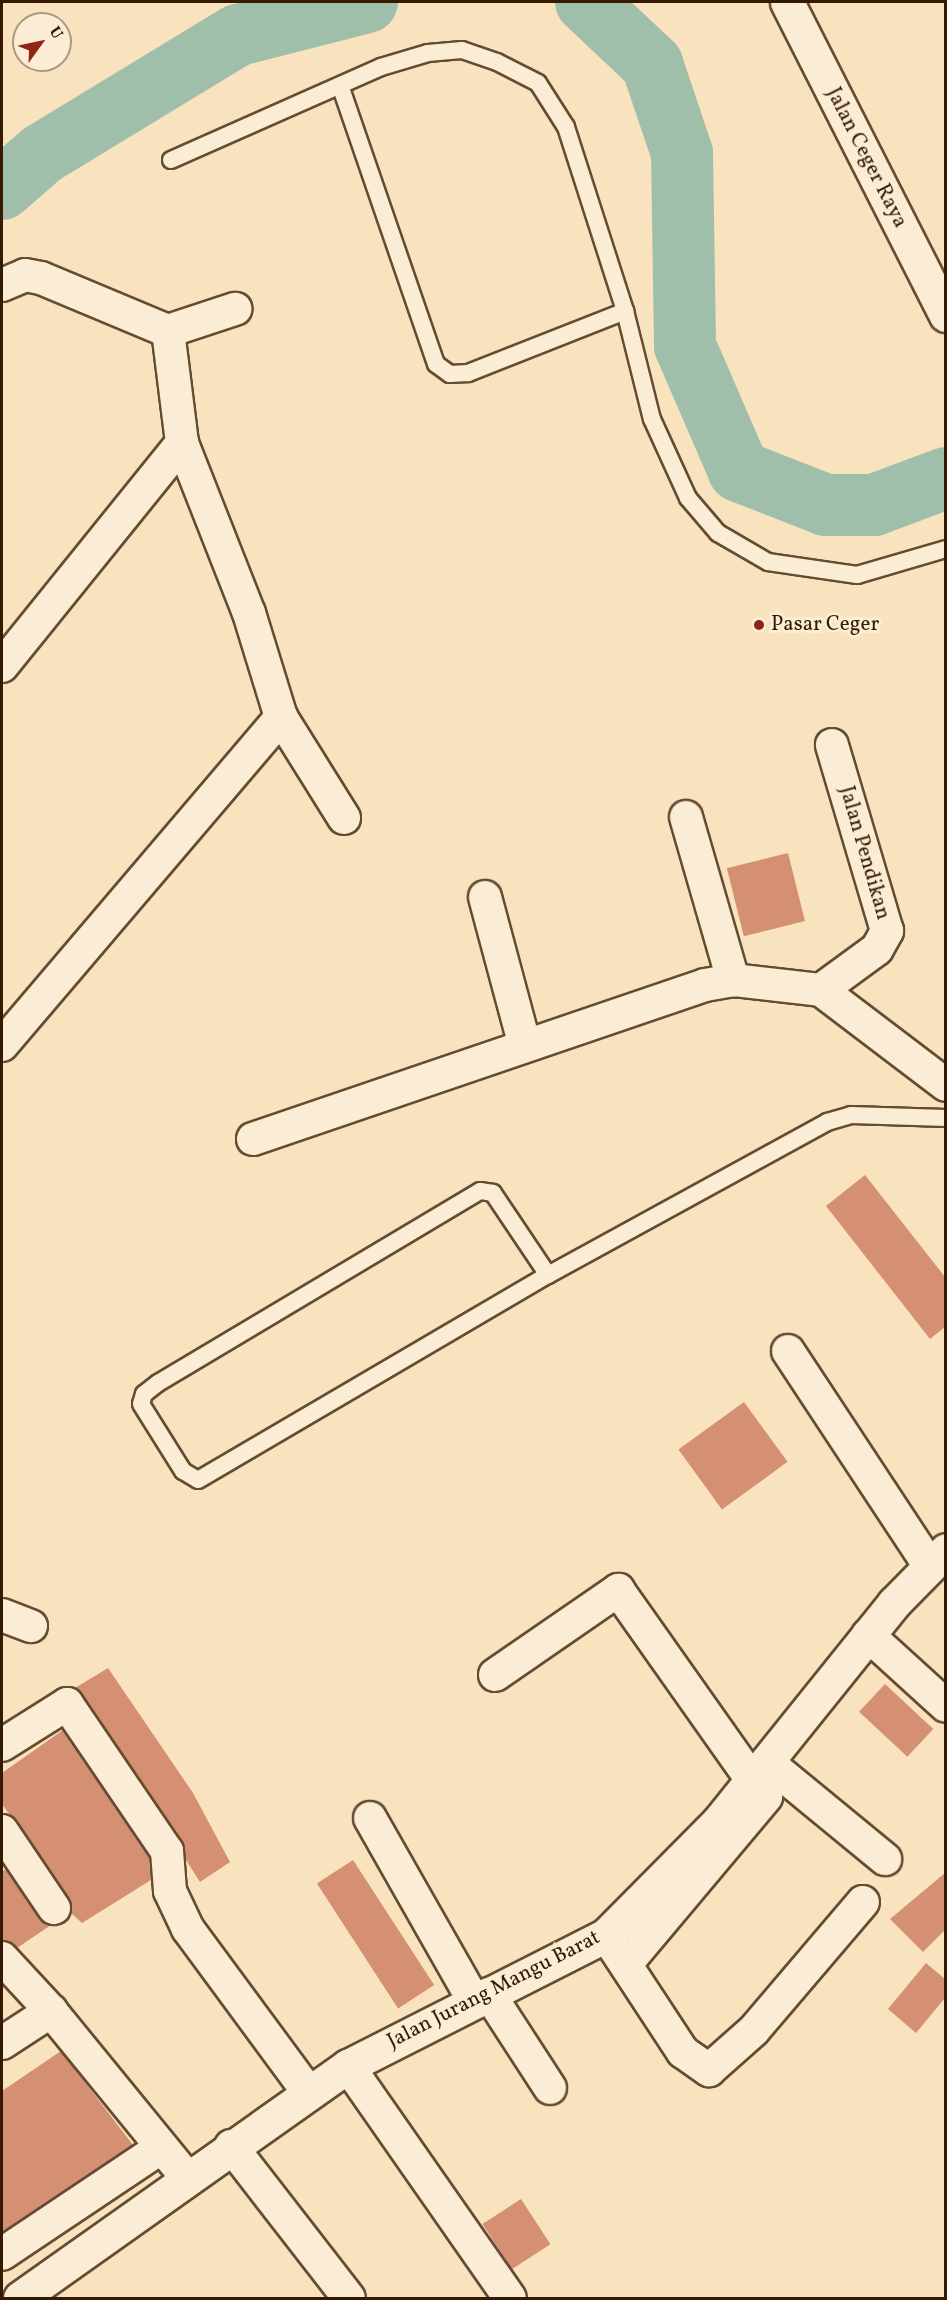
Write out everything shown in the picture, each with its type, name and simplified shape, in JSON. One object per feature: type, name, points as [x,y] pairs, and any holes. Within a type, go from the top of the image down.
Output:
[{"type":"street","name":"Jalan Ceger Raya","points":[[787,2],[945,315]]},
{"type":"street","points":[[2,285],[25,275],[41,278],[168,331],[235,309]]},
{"type":"street","points":[[168,331],[182,444],[249,613],[281,717],[344,819]]},
{"type":"street","points":[[2,666],[182,444]]},
{"type":"street","points":[[2,1045],[281,717]]},
{"type":"street","name":"Jalan Pendikan","points":[[821,990],[877,949],[887,931],[832,745]]},
{"type":"street","points":[[686,817],[733,980]]},
{"type":"street","points":[[485,897],[525,1046]]},
{"type":"street","points":[[253,1139],[705,985],[733,980],[821,990],[945,1085]]},
{"type":"street","points":[[788,1351],[937,1557]]},
{"type":"street","name":"Jalan Jurang Mangu Barat","points":[[20,2298],[231,2146],[348,2066],[606,1935],[762,1780],[868,1635],[937,1557]]},
{"type":"street","points":[[495,1676],[618,1590],[762,1780],[885,1859]]},
{"type":"street","points":[[2,1615],[31,1626]]},
{"type":"street","points":[[868,1635],[945,1706]]},
{"type":"street","points":[[2,1745],[67,1704],[167,1851],[170,1891],[188,1929],[308,2092]]},
{"type":"street","points":[[626,1964],[762,1780]]},
{"type":"street","points":[[370,1818],[481,1998],[549,2088]]},
{"type":"street","points":[[2,1832],[54,1908]]},
{"type":"street","points":[[606,1935],[683,2052],[709,2070],[754,2030],[864,1902]]},
{"type":"street","points":[[2,1958],[51,2011],[188,2179]]},
{"type":"street","points":[[2,2043],[51,2011]]},
{"type":"street","points":[[348,2066],[510,2298]]},
{"type":"street","points":[[231,2146],[350,2298]]},
{"type":"street","points":[[2,2254],[162,2147]]},
{"type":"lane","points":[[171,160],[341,88],[381,67],[428,53],[462,50],[497,62],[538,84],[566,127],[625,312],[652,419],[688,498],[718,534],[768,562],[857,575],[945,549]]},
{"type":"lane","points":[[341,88],[436,364],[450,374],[468,373],[625,312]]},
{"type":"lane","points":[[548,1275],[493,1193],[480,1191],[158,1383],[144,1394],[141,1404],[183,1471],[198,1480],[548,1275],[827,1122],[851,1115],[945,1118]]},
{"type":"building","points":[[788,853],[805,921],[744,936],[727,868]]},
{"type":"building","points":[[865,1175],[945,1277],[945,1327],[930,1339],[826,1206]]},
{"type":"building","points":[[744,1402],[787,1462],[722,1509],[678,1450]]},
{"type":"building","points":[[108,1668],[193,1793],[230,1862],[200,1882],[186,1860],[182,1841],[75,1688]]},
{"type":"building","points":[[885,1684],[933,1729],[907,1757],[859,1712]]},
{"type":"building","points":[[63,1730],[149,1857],[151,1880],[82,1923],[71,1913],[69,1898],[2,1804],[2,1773]]},
{"type":"building","points":[[353,1860],[434,1985],[398,2008],[317,1883]]},
{"type":"building","points":[[6,1869],[39,1918],[51,1925],[17,1948],[2,1941],[2,1872]]},
{"type":"building","points":[[945,1873],[945,1930],[923,1952],[890,1919]]},
{"type":"building","points":[[926,1963],[945,1979],[945,1998],[916,2033],[888,2009]]},
{"type":"building","points":[[61,2051],[133,2145],[2,2233],[2,2091]]},
{"type":"building","points":[[521,2199],[550,2244],[512,2269],[482,2224]]},
{"type":"waterway","points":[[2,189],[42,154],[238,35],[367,2]]},
{"type":"waterway","points":[[586,2],[652,64],[682,153],[685,346],[739,471],[826,505],[874,505],[946,478]]},
{"type":"place","name":"Pasar Ceger","points":[[759,625]]}]
